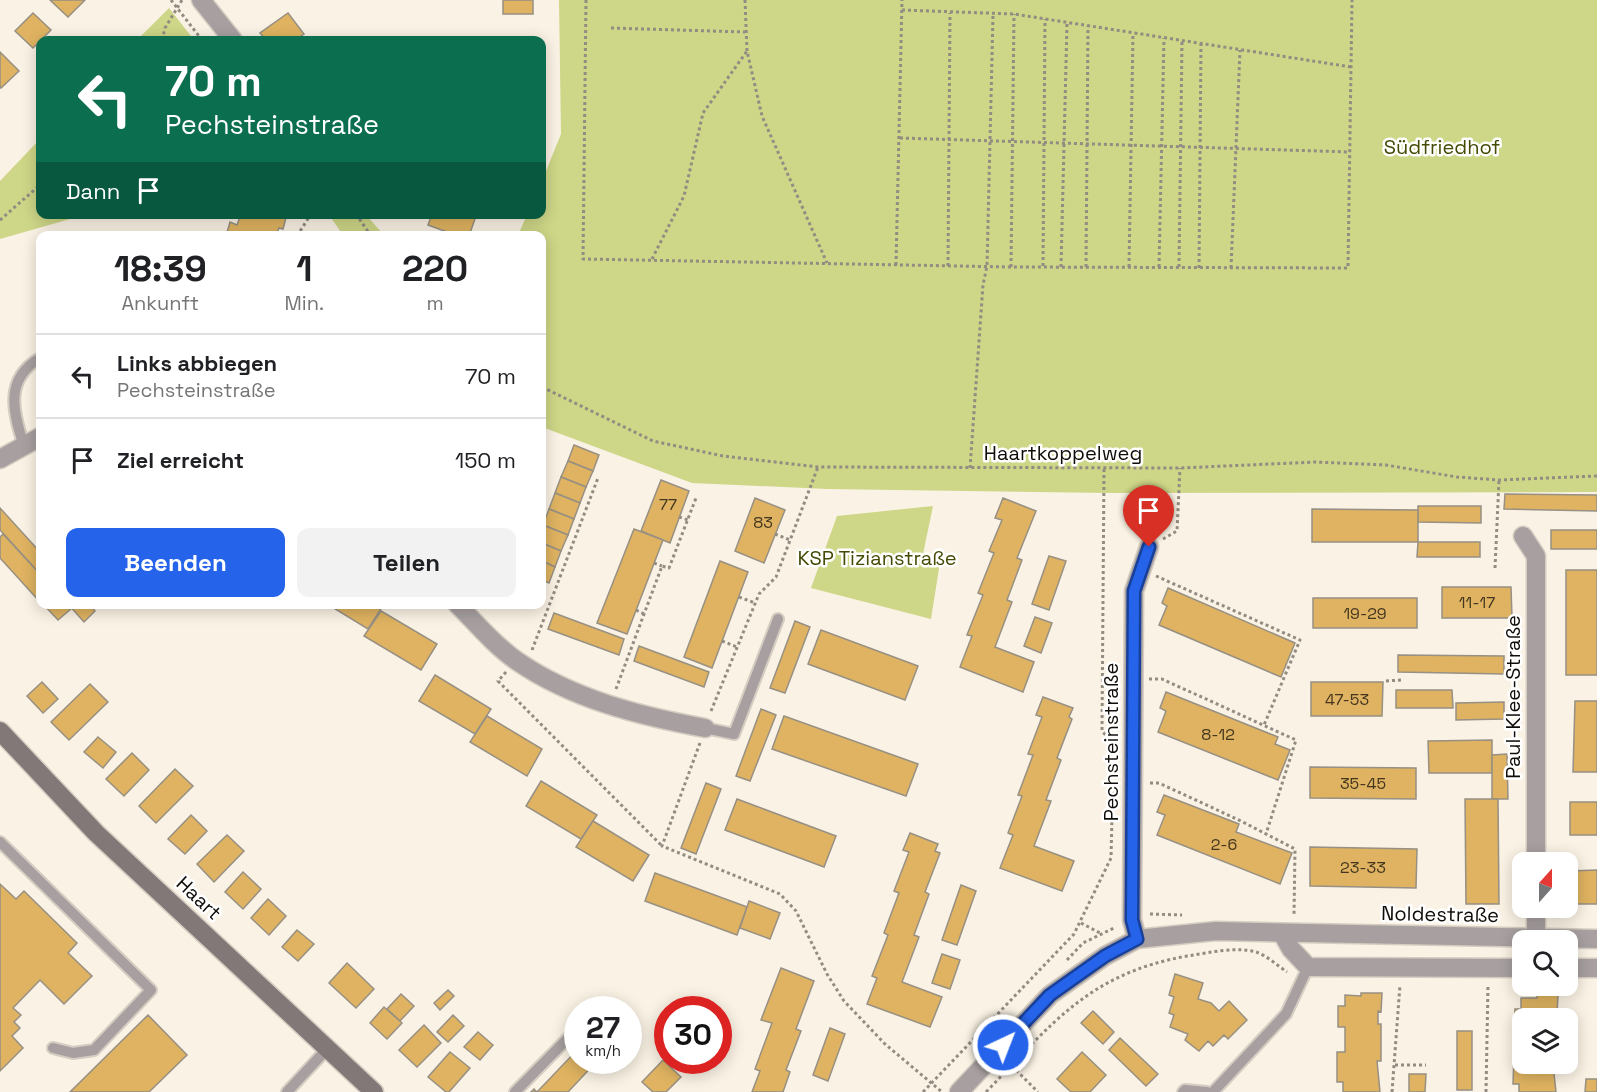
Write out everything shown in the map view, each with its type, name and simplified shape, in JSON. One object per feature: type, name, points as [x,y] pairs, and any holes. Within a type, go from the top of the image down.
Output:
[{"type":"main road","name":"Haart","points":[[0,731],[96,833],[374,1092]]},
{"type":"street","points":[[201,0],[230,36]]},
{"type":"street","points":[[0,459],[36,439]]},
{"type":"street","name":"Paul-Klee-Straße","points":[[1523,536],[1536,556],[1536,852]]},
{"type":"street","name":"Pechsteinstraße","points":[[1137,939],[1132,920],[1134,591],[1149,547]]},
{"type":"street","points":[[462,609],[521,663],[557,684],[610,705],[663,720],[705,728]]},
{"type":"street","name":"Noldestraße","points":[[959,1092],[1050,995],[1105,956],[1137,939],[1216,931],[1512,938]]},
{"type":"street","points":[[1288,933],[1291,949],[1304,974],[1401,969],[1512,968]]},
{"type":"street","name":"Noldestraße","points":[[1578,939],[1597,939]]},
{"type":"street","points":[[1578,968],[1597,968]]},
{"type":"lane","points":[[24,446],[13,403],[16,386],[26,367],[36,361]]},
{"type":"lane","points":[[705,728],[734,734],[778,619]]},
{"type":"lane","points":[[0,842],[151,990],[94,1050],[73,1053],[54,1048]]},
{"type":"lane","points":[[1213,1092],[1286,1014],[1304,974]]},
{"type":"lane","points":[[516,1092],[564,1042]]},
{"type":"lane","points":[[287,1092],[327,1050]]},
{"type":"lane","points":[[1183,1092],[1185,1090],[1207,1092]]},
{"type":"path","points":[[171,0],[199,36]]},
{"type":"path","points":[[164,36],[182,0]]},
{"type":"path","points":[[586,0],[583,259],[1199,268],[1348,268],[1352,0]]},
{"type":"path","points":[[745,0],[747,51],[762,116],[827,263]]},
{"type":"path","points":[[896,265],[902,0]]},
{"type":"path","points":[[902,10],[1014,14],[1351,67]]},
{"type":"path","points":[[948,266],[950,13]]},
{"type":"path","points":[[1011,267],[1014,14]]},
{"type":"path","points":[[970,468],[983,285],[987,266],[993,15]]},
{"type":"path","points":[[1043,267],[1045,19]]},
{"type":"path","points":[[1061,267],[1062,143],[1067,23]]},
{"type":"path","points":[[1086,267],[1085,144],[1088,26]]},
{"type":"path","points":[[611,28],[745,32]]},
{"type":"path","points":[[1129,267],[1133,33]]},
{"type":"path","points":[[1160,267],[1164,38]]},
{"type":"path","points":[[1179,267],[1182,41]]},
{"type":"path","points":[[1199,268],[1201,44]]},
{"type":"path","points":[[1231,268],[1240,50]]},
{"type":"path","points":[[651,260],[684,196],[702,113],[747,51]]},
{"type":"path","points":[[900,138],[1350,152]]},
{"type":"path","points":[[0,220],[36,188]]},
{"type":"path","name":"Haartkoppelweg","points":[[546,389],[653,441],[723,456],[818,467],[1104,469],[1316,462],[1386,465],[1456,477],[1499,480],[1597,476]]},
{"type":"path","points":[[662,846],[705,728],[755,603],[759,594],[776,576],[818,467]]},
{"type":"path","points":[[1149,547],[1178,531],[1180,468]]},
{"type":"path","points":[[1104,469],[1102,731],[1114,744],[1114,755]]},
{"type":"path","points":[[546,603],[598,478]]},
{"type":"path","points":[[1495,568],[1499,480]]},
{"type":"path","points":[[654,563],[669,568],[696,498]]},
{"type":"path","points":[[679,517],[688,520]]},
{"type":"path","points":[[775,534],[790,540]]},
{"type":"path","points":[[610,705],[662,566]]},
{"type":"path","points":[[1140,572],[1166,579],[1300,640],[1264,725]]},
{"type":"path","points":[[739,597],[755,603]]},
{"type":"path","points":[[543,609],[521,663],[498,681],[662,846],[780,894],[796,911],[827,974],[844,1001],[885,1044],[942,1092]]},
{"type":"path","points":[[636,610],[644,614]]},
{"type":"path","points":[[722,641],[737,647]]},
{"type":"path","points":[[1134,679],[1162,679],[1296,740],[1266,834]]},
{"type":"path","points":[[1386,681],[1401,680]]},
{"type":"path","points":[[923,1092],[1074,934],[1081,923],[1111,858],[1114,766]]},
{"type":"path","points":[[1133,783],[1159,783],[1295,849],[1288,933]]},
{"type":"path","points":[[1081,923],[1100,933]]},
{"type":"path","points":[[986,1092],[1058,1018],[1089,993],[1118,975],[1154,962],[1219,951],[1257,952],[1304,974]]},
{"type":"path","points":[[1486,1092],[1488,968]]},
{"type":"path","points":[[1392,1092],[1401,969]]},
{"type":"path","points":[[1394,1065],[1426,1065]]},
{"type":"path","points":[[1012,1066],[1038,1092]]},
{"type":"green space","name":"Südfriedhof","points":[[559,0],[1597,0],[1597,492],[1114,493],[827,489],[692,483],[546,428],[546,231],[520,231],[525,219],[546,219],[546,171],[561,134]]},
{"type":"green space","points":[[169,8],[191,36],[141,36]]},
{"type":"green space","points":[[36,143],[36,219],[70,219],[0,239],[0,181]]},
{"type":"green space","points":[[332,219],[370,219],[380,231],[340,231]]},
{"type":"green space","name":"KSP Tizianstraße","points":[[933,506],[923,554],[940,562],[931,619],[811,588],[837,516]]},
{"type":"building","points":[[50,0],[85,0],[68,17]]},
{"type":"building","points":[[503,0],[533,0],[533,14],[503,14]]},
{"type":"building","points":[[33,13],[51,30],[45,36],[36,36],[36,45],[33,48],[15,31]]},
{"type":"building","points":[[288,13],[304,34],[301,36],[263,36],[260,33]]},
{"type":"building","points":[[0,52],[19,71],[1,88],[0,86]]},
{"type":"building","points":[[239,219],[286,219],[283,229],[279,228],[278,231],[227,231],[230,222],[237,225]]},
{"type":"building","points":[[430,219],[475,219],[471,231],[444,231],[428,225]]},
{"type":"building","points":[[574,445],[599,455],[593,471],[568,461]]},
{"type":"building","points":[[568,461],[593,471],[586,487],[561,477]]},
{"type":"building","points":[[561,477],[586,487],[580,503],[555,493]]},
{"type":"building","points":[[661,480],[689,491],[670,543],[641,531]]},
{"type":"building","points":[[555,493],[580,503],[574,519],[549,509]]},
{"type":"building","points":[[1505,494],[1597,495],[1597,511],[1504,509]]},
{"type":"building","points":[[755,498],[785,510],[764,563],[735,551]]},
{"type":"building","points":[[1003,498],[1036,511],[1017,558],[1022,560],[1007,600],[1012,602],[995,647],[1034,662],[1023,692],[960,667],[972,636],[967,635],[983,595],[978,593],[994,553],[989,551],[1002,520],[995,518]]},
{"type":"building","points":[[1418,506],[1481,506],[1481,523],[1418,522]]},
{"type":"building","points":[[0,508],[36,548],[36,570],[0,530]]},
{"type":"building","points":[[549,509],[574,519],[568,535],[546,526]]},
{"type":"building","points":[[1312,509],[1418,510],[1418,542],[1312,542]]},
{"type":"building","points":[[546,526],[568,535],[561,551],[546,545]]},
{"type":"building","points":[[634,529],[663,540],[627,634],[597,623]]},
{"type":"building","points":[[1551,530],[1597,530],[1597,549],[1551,549]]},
{"type":"building","points":[[3,534],[36,570],[36,598],[0,558],[0,537]]},
{"type":"building","points":[[1418,542],[1480,542],[1480,557],[1417,557]]},
{"type":"building","points":[[546,545],[561,551],[555,567],[546,563]]},
{"type":"building","points":[[1049,556],[1066,561],[1049,610],[1032,604]]},
{"type":"building","points":[[720,561],[748,572],[712,668],[684,657]]},
{"type":"building","points":[[546,563],[555,567],[549,583],[546,582]]},
{"type":"building","points":[[1566,570],[1597,570],[1597,675],[1566,675]]},
{"type":"building","points":[[1442,587],[1511,587],[1512,618],[1442,618]]},
{"type":"building","points":[[1168,588],[1295,643],[1281,677],[1159,625],[1167,606],[1162,603]]},
{"type":"building","points":[[1313,598],[1417,598],[1417,628],[1313,628]]},
{"type":"building","points":[[48,609],[71,609],[58,620]]},
{"type":"building","points":[[72,609],[93,609],[95,611],[84,622]]},
{"type":"building","points":[[335,609],[381,609],[368,629]]},
{"type":"building","points":[[381,611],[437,644],[421,670],[364,636]]},
{"type":"building","points":[[554,613],[624,639],[619,655],[548,629]]},
{"type":"building","points":[[1035,617],[1052,623],[1041,653],[1024,646]]},
{"type":"building","points":[[795,621],[810,627],[785,693],[770,688]]},
{"type":"building","points":[[821,630],[918,666],[905,700],[808,664]]},
{"type":"building","points":[[639,646],[709,672],[704,687],[634,661]]},
{"type":"building","points":[[1398,655],[1504,656],[1504,674],[1398,672]]},
{"type":"building","points":[[435,675],[491,709],[475,734],[419,701]]},
{"type":"building","points":[[42,682],[58,699],[43,713],[27,696]]},
{"type":"building","points":[[1311,682],[1383,682],[1382,716],[1311,716]]},
{"type":"building","points":[[90,684],[108,702],[69,740],[51,722]]},
{"type":"building","points":[[1396,690],[1452,690],[1453,708],[1396,708]]},
{"type":"building","points":[[1166,692],[1278,737],[1275,744],[1290,750],[1278,780],[1158,732],[1166,711],[1160,708]]},
{"type":"building","points":[[1043,697],[1073,708],[1069,717],[1072,719],[1057,758],[1061,760],[1046,800],[1051,801],[1034,846],[1074,861],[1062,891],[1000,868],[1013,835],[1008,833],[1022,796],[1018,795],[1033,755],[1028,754],[1042,717],[1036,715]]},
{"type":"building","points":[[1575,701],[1597,701],[1597,772],[1573,772]]},
{"type":"building","points":[[1504,702],[1504,719],[1456,720],[1456,703]]},
{"type":"building","points":[[761,709],[776,715],[750,781],[736,776]]},
{"type":"building","points":[[487,716],[542,749],[527,776],[470,742]]},
{"type":"building","points":[[784,716],[918,764],[906,796],[772,749]]},
{"type":"building","points":[[98,737],[116,752],[103,768],[84,752]]},
{"type":"building","points":[[1492,740],[1492,773],[1429,773],[1428,741]]},
{"type":"building","points":[[132,753],[149,770],[124,796],[106,779]]},
{"type":"building","points":[[1507,754],[1508,799],[1492,799],[1492,755]]},
{"type":"building","points":[[1310,767],[1416,768],[1416,799],[1310,798]]},
{"type":"building","points":[[175,769],[193,786],[156,823],[139,806]]},
{"type":"building","points":[[541,781],[597,815],[581,839],[526,806]]},
{"type":"building","points":[[706,783],[721,789],[696,854],[681,848]]},
{"type":"building","points":[[1164,795],[1239,824],[1236,832],[1292,853],[1280,884],[1157,835],[1165,815],[1157,812]]},
{"type":"building","points":[[737,799],[836,836],[824,867],[725,830]]},
{"type":"building","points":[[1465,799],[1498,799],[1499,904],[1466,904]]},
{"type":"building","points":[[1570,802],[1597,802],[1597,835],[1570,835]]},
{"type":"building","points":[[191,815],[207,831],[185,854],[168,839]]},
{"type":"building","points":[[593,821],[649,855],[633,881],[576,847]]},
{"type":"building","points":[[910,833],[938,844],[935,851],[940,853],[925,892],[929,894],[914,935],[919,937],[902,982],[942,997],[930,1027],[867,1004],[877,978],[872,976],[888,935],[884,933],[899,893],[894,891],[909,852],[903,850]]},
{"type":"building","points":[[227,835],[244,851],[214,882],[197,864]]},
{"type":"building","points":[[1310,847],[1417,849],[1416,888],[1310,886]]},
{"type":"building","points":[[1597,870],[1597,904],[1578,904],[1578,871]]},
{"type":"building","points":[[243,872],[261,889],[243,909],[225,892]]},
{"type":"building","points":[[655,873],[747,907],[737,935],[645,901]]},
{"type":"building","points":[[0,884],[16,899],[24,891],[77,943],[68,953],[92,976],[64,1004],[40,980],[13,1008],[21,1015],[14,1022],[20,1028],[12,1036],[23,1048],[0,1071]]},
{"type":"building","points":[[961,885],[976,891],[957,945],[942,940]]},
{"type":"building","points":[[268,899],[286,916],[269,935],[251,918]]},
{"type":"building","points":[[749,901],[780,913],[770,939],[740,928]]},
{"type":"building","points":[[297,930],[314,944],[298,961],[282,947]]},
{"type":"building","points":[[942,954],[960,960],[950,989],[932,983]]},
{"type":"building","points":[[347,963],[374,989],[356,1008],[329,983]]},
{"type":"building","points":[[781,968],[814,981],[796,1029],[801,1031],[786,1070],[790,1072],[783,1092],[752,1092],[760,1071],[755,1069],[772,1023],[761,1020]]},
{"type":"building","points":[[1175,974],[1203,983],[1198,999],[1211,1003],[1219,1011],[1229,1001],[1247,1020],[1228,1039],[1224,1035],[1213,1046],[1208,1041],[1199,1051],[1185,1040],[1188,1034],[1170,1027],[1174,1015],[1169,1013],[1174,997],[1169,995]]},
{"type":"building","points":[[448,990],[454,996],[440,1010],[434,1003]]},
{"type":"building","points":[[1361,993],[1382,993],[1381,1012],[1378,1011],[1378,1024],[1381,1024],[1381,1061],[1377,1061],[1380,1092],[1343,1092],[1343,1082],[1337,1082],[1337,1052],[1345,1052],[1345,1027],[1338,1027],[1338,1006],[1345,1006],[1345,995],[1361,996]]},
{"type":"building","points":[[401,994],[414,1006],[400,1021],[387,1009]]},
{"type":"building","points":[[1537,996],[1558,996],[1557,1008],[1521,1008],[1521,998],[1537,998]]},
{"type":"building","points":[[384,1007],[402,1023],[387,1039],[370,1023]]},
{"type":"building","points":[[1093,1011],[1114,1032],[1103,1044],[1081,1023]]},
{"type":"building","points":[[148,1015],[187,1055],[149,1092],[70,1092]]},
{"type":"building","points":[[453,1015],[464,1026],[448,1042],[437,1032]]},
{"type":"building","points":[[424,1025],[441,1043],[417,1067],[399,1050]]},
{"type":"building","points":[[830,1028],[845,1034],[828,1081],[813,1075]]},
{"type":"building","points":[[1457,1031],[1472,1031],[1472,1090],[1457,1090]]},
{"type":"building","points":[[478,1032],[493,1045],[480,1060],[464,1047]]},
{"type":"building","points":[[1120,1038],[1158,1074],[1146,1086],[1109,1050]]},
{"type":"building","points":[[450,1052],[470,1068],[449,1092],[446,1092],[428,1077]]},
{"type":"building","points":[[1082,1052],[1106,1075],[1090,1092],[1071,1092],[1057,1079]]},
{"type":"building","points":[[564,1064],[564,1074],[585,1074],[568,1092],[537,1092]]},
{"type":"building","points":[[654,1069],[654,1074],[678,1074],[681,1077],[666,1092],[653,1092],[642,1082]]},
{"type":"building","points":[[1409,1074],[1426,1074],[1425,1092],[1409,1092]]},
{"type":"building","points":[[1513,1074],[1554,1074],[1556,1092],[1519,1092],[1519,1084],[1513,1084]]},
{"type":"building","points":[[1586,1079],[1597,1079],[1597,1092],[1585,1092]]},
{"type":"route","points":[[1003,1045],[1050,995],[1105,956],[1137,939],[1132,920],[1134,591],[1149,547]]}]
